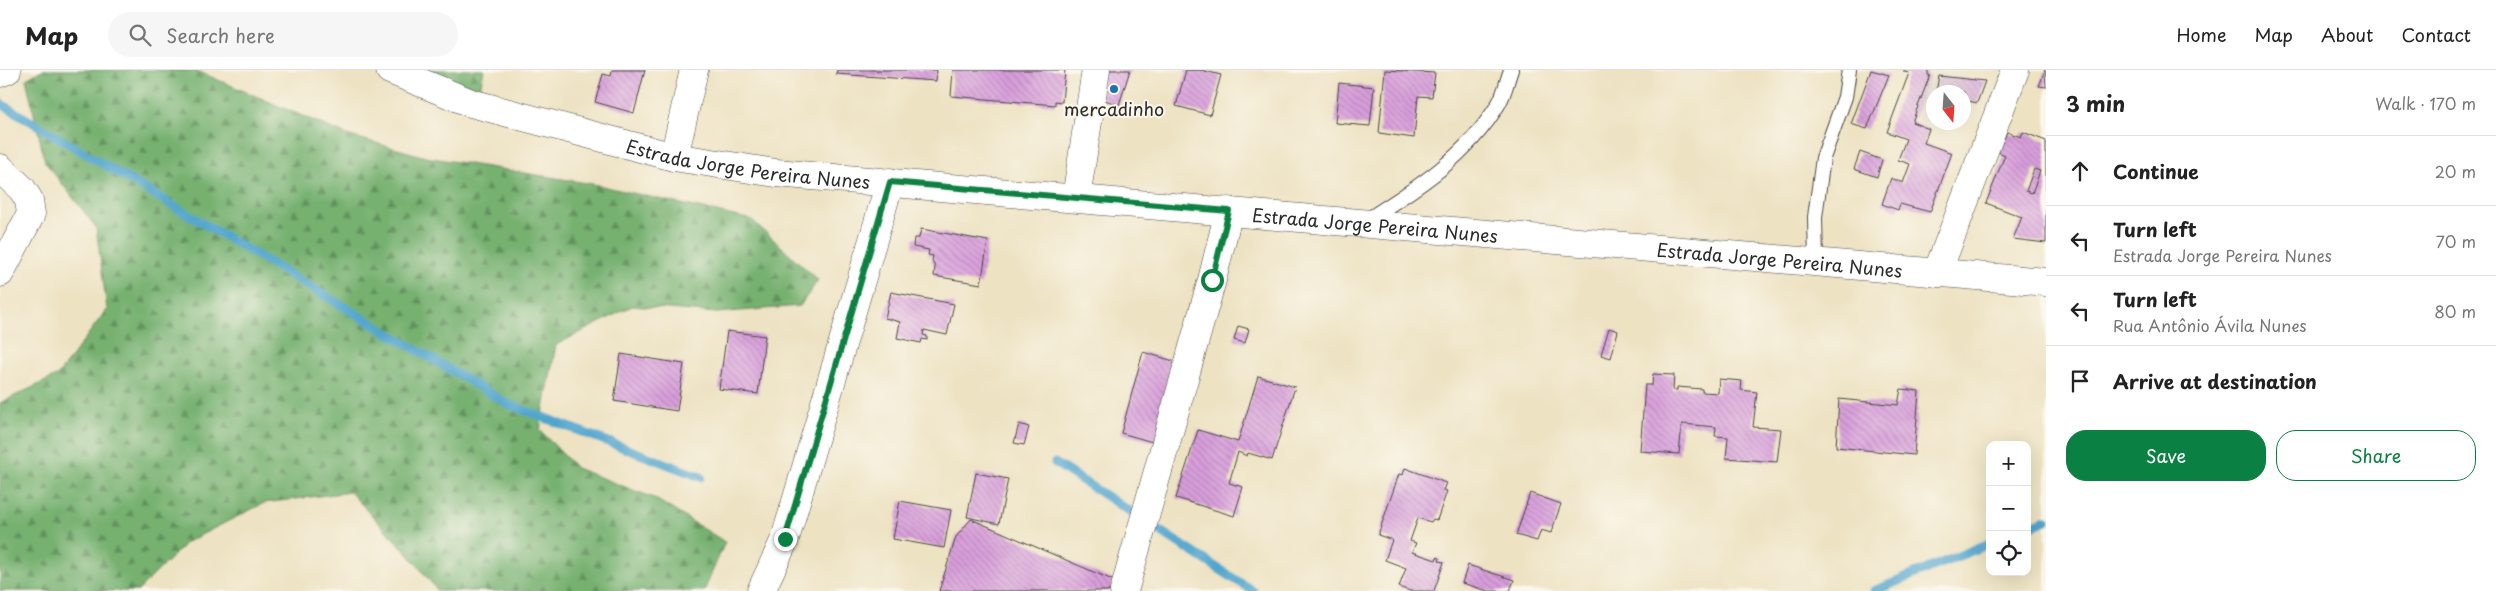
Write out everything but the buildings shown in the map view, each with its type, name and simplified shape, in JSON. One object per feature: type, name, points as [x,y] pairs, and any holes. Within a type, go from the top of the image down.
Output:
[{"type":"street","points":[[0,73],[6,70]]},
{"type":"street","name":"Estrada Jorge Pereira Nunes","points":[[390,70],[471,103],[674,157],[776,173],[2046,282]]},
{"type":"street","points":[[674,157],[694,70]]},
{"type":"street","points":[[1076,198],[1096,70]]},
{"type":"street","points":[[1937,273],[2015,70]]},
{"type":"street","points":[[0,168],[22,189],[29,200],[31,214],[0,273]]},
{"type":"street","points":[[761,591],[785,539],[890,182]]},
{"type":"street","points":[[1124,591],[1212,280],[1229,211]]},
{"type":"lane","points":[[1362,223],[1422,185],[1469,144],[1500,102],[1511,70]]},
{"type":"lane","points":[[1816,262],[1815,218],[1824,158],[1845,97],[1849,70]]},
{"type":"green space","points":[[42,70],[195,70],[347,135],[426,157],[593,184],[752,220],[818,280],[800,306],[717,313],[632,306],[556,345],[540,430],[576,468],[654,498],[725,542],[704,591],[438,591],[409,555],[350,492],[264,503],[187,542],[138,591],[0,591],[0,403],[58,375],[107,309],[96,227],[45,162],[26,79]]},
{"type":"green space","points":[[420,70],[484,70],[480,90]]},
{"type":"waterway","points":[[0,103],[508,404],[701,477]]},
{"type":"waterway","points":[[1055,463],[1253,591]]},
{"type":"waterway","points":[[2031,526],[2046,520]]},
{"type":"waterway","points":[[1874,591],[1986,545]]},
{"type":"place","name":"mercadinho","points":[[1114,89]]},
{"type":"route","points":[[785,539],[890,182],[1229,211],[1212,280]]}]
